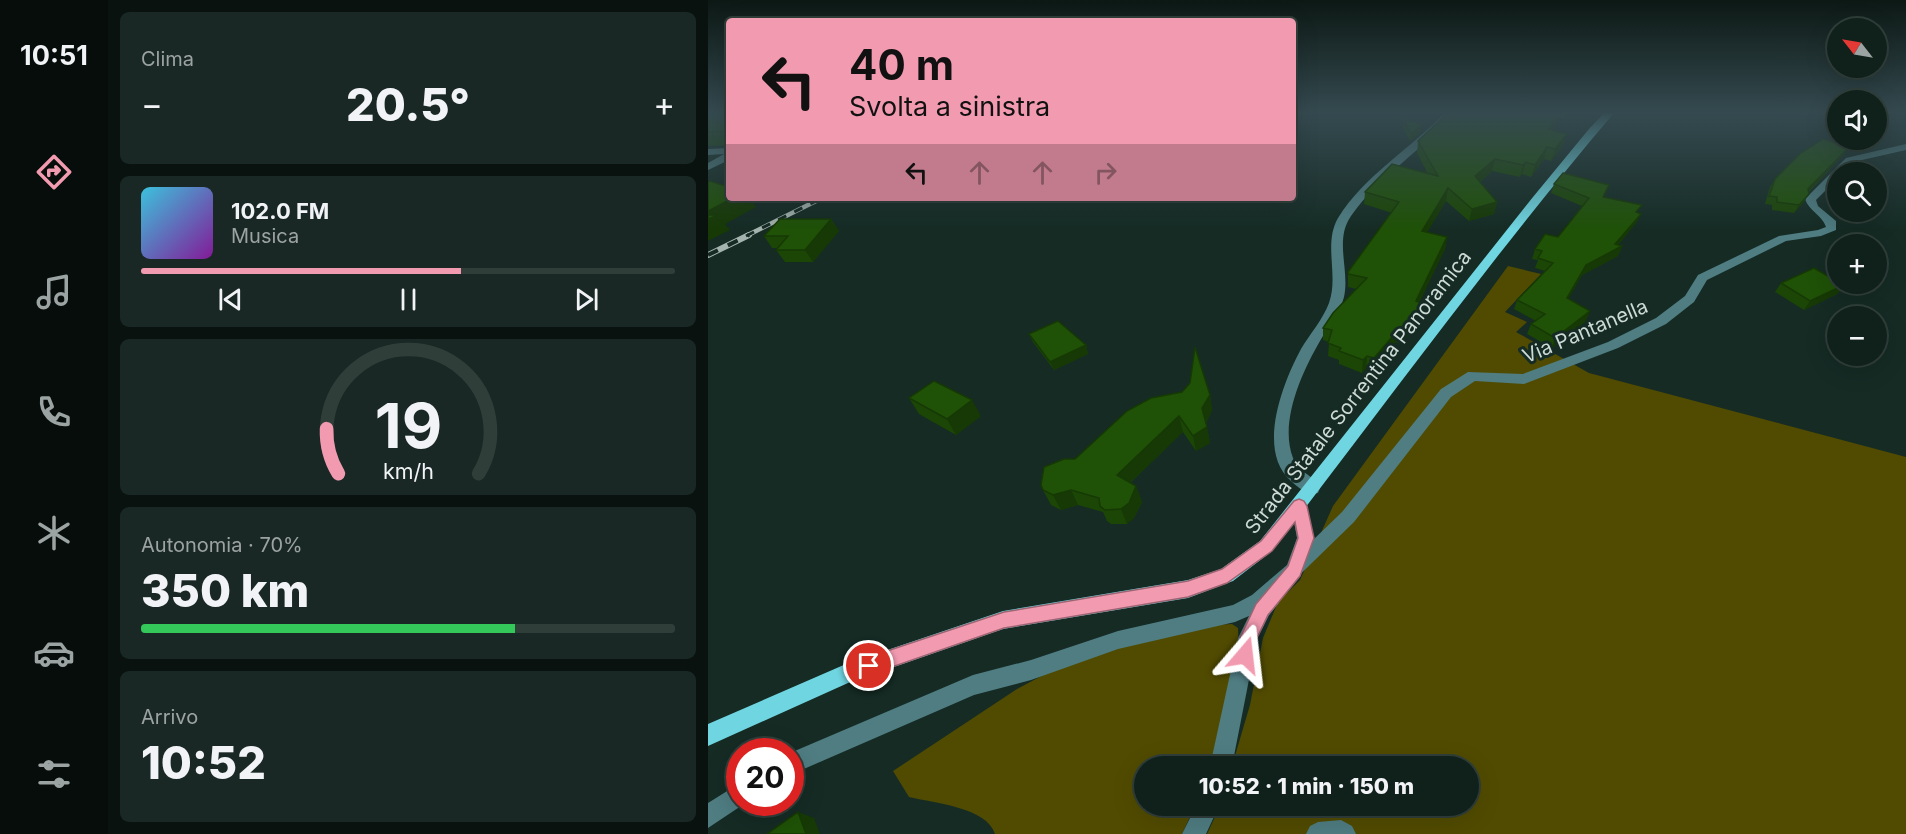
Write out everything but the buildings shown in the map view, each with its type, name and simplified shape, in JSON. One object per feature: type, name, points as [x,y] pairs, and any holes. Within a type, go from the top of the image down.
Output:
[{"type":"main road","name":"Strada Statale Sorrentina Panoramica","points":[[708,735],[846,674],[1004,620],[1188,589],[1227,575],[1266,546],[1299,506],[1575,152]]},
{"type":"street","points":[[708,152],[726,153]]},
{"type":"street","points":[[1312,488],[1291,470],[1284,454],[1282,423],[1286,398],[1314,339],[1331,314],[1339,293],[1336,264],[1339,226],[1364,195],[1412,152]]},
{"type":"street","name":"Via Pantanella","points":[[1294,570],[1348,517],[1446,393],[1473,376],[1524,379],[1613,345],[1661,321],[1690,299],[1702,278],[1783,238],[1821,233],[1832,228],[1830,221],[1813,207],[1810,199],[1850,160],[1885,152]]},
{"type":"street","points":[[708,167],[722,161],[726,156]]},
{"type":"street","points":[[1223,756],[1248,638],[1262,609],[1294,570],[1306,538],[1299,506]]},
{"type":"street","points":[[804,758],[972,686],[1031,670],[1118,640],[1235,614],[1259,601],[1294,570]]},
{"type":"street","points":[[708,817],[726,804]]},
{"type":"street","points":[[1194,834],[1203,816]]},
{"type":"street","points":[[1318,834],[1341,832],[1344,834]]},
{"type":"shaded area","points":[[1508,266],[1541,274],[1505,312],[1527,322],[1516,332],[1589,373],[1906,457],[1906,834],[1207,834],[1215,816],[1479,816],[1479,756],[1235,756],[1250,705],[1263,638],[1278,602],[1300,580],[1333,506]]},
{"type":"shaded area","points":[[1232,624],[1238,628],[1239,652],[1214,756],[1134,756],[1134,816],[1190,816],[1182,834],[995,834],[990,825],[971,812],[909,797],[893,771],[1017,689],[1083,654],[1215,625]]},
{"type":"railway","points":[[746,236],[816,201]]},
{"type":"railway","points":[[708,255],[749,235]]},
{"type":"route","points":[[869,666],[1004,620],[1188,589],[1227,575],[1266,546],[1299,506],[1306,538],[1294,570],[1262,609],[1248,638],[1245,655]]}]
